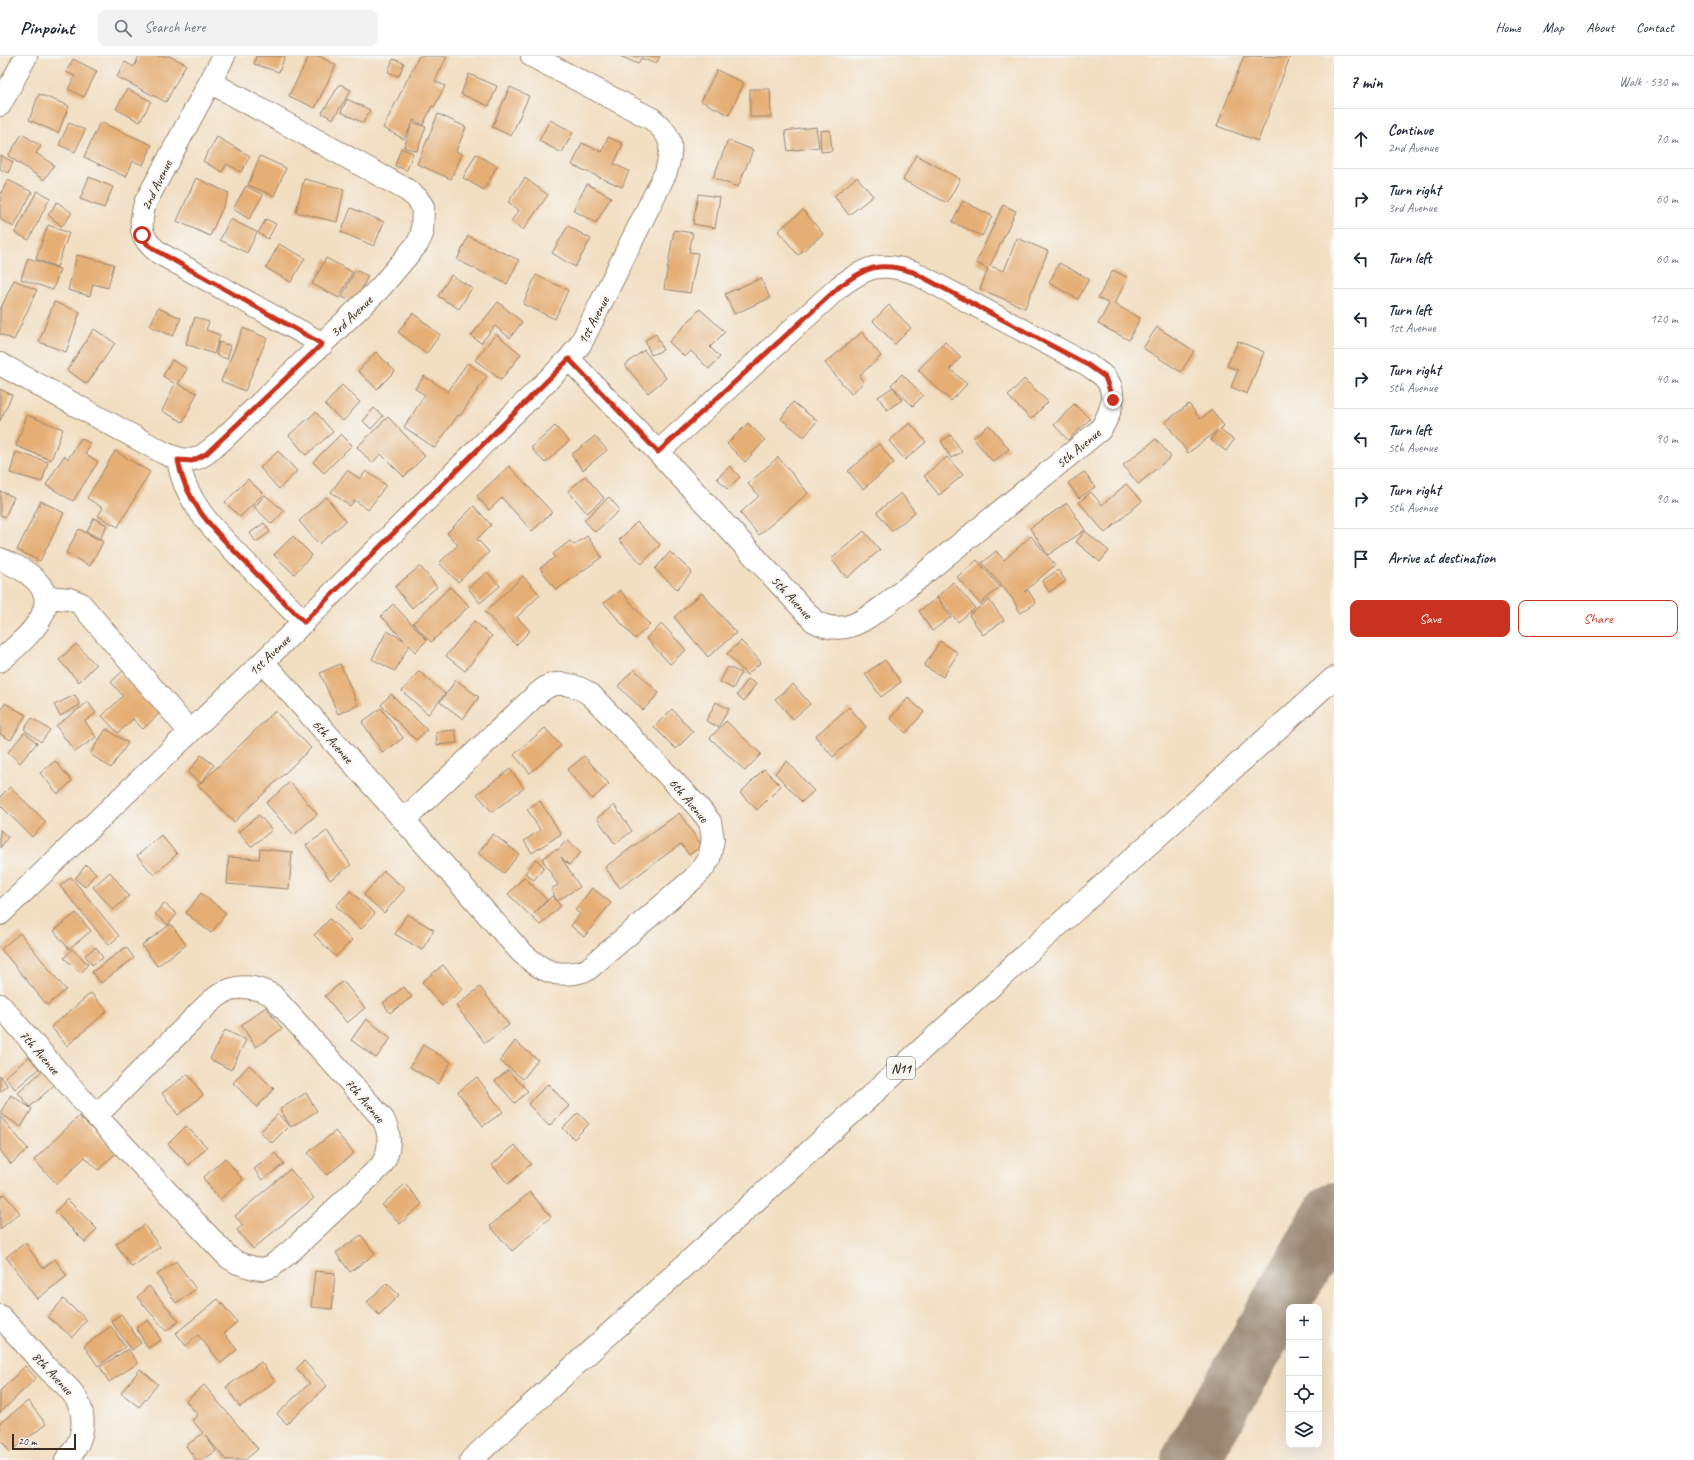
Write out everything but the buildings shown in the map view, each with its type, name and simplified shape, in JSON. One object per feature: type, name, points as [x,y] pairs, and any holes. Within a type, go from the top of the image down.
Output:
[{"type":"main road","points":[[0,105],[26,56]]},
{"type":"main road","name":"2nd Avenue","points":[[224,56],[145,203],[141,219],[142,235],[147,244],[159,252],[322,344]]},
{"type":"main road","name":"1st Avenue","points":[[0,914],[304,622],[569,359],[581,344],[593,323],[666,172],[672,146],[665,131],[652,120],[532,56]]},
{"type":"main road","name":"3rd Avenue","points":[[178,460],[192,461],[206,454],[380,288],[418,243],[422,234],[423,207],[417,198],[407,190],[210,82]]},
{"type":"main road","name":"5th Avenue","points":[[569,359],[658,452],[814,621],[822,626],[833,628],[847,628],[861,622],[888,603],[1100,430],[1107,420],[1113,400],[1105,377],[1088,365],[913,272],[894,268],[873,267],[859,272],[839,287],[658,452]]},
{"type":"main road","points":[[0,364],[178,460],[180,472],[188,492],[212,528],[304,622]]},
{"type":"main road","points":[[0,559],[30,574],[42,588],[46,606],[41,620],[0,662]]},
{"type":"main road","points":[[45,597],[69,599],[80,603],[190,732]]},
{"type":"main road","name":"6th Avenue","points":[[263,662],[520,951],[536,966],[560,975],[572,975],[587,970],[693,879],[709,859],[713,839],[710,822],[699,808],[591,695],[571,685],[561,684],[550,685],[536,695],[404,820]]},
{"type":"main road","name":"N11","points":[[471,1460],[1034,947],[1334,678]]},
{"type":"main road","name":"7th Avenue","points":[[0,1005],[96,1116],[228,1257],[238,1263],[254,1268],[264,1269],[272,1266],[291,1251],[381,1166],[386,1158],[388,1146],[388,1130],[383,1119],[272,995],[250,987],[237,988],[224,992],[202,1010],[96,1116]]},
{"type":"main road","name":"8th Avenue","points":[[0,1316],[47,1368],[71,1391],[78,1401],[82,1411],[83,1424],[81,1436],[77,1447],[66,1460]]},
{"type":"taxiway","points":[[1190,1460],[1334,1211]]},
{"type":"route","points":[[142,235],[147,244],[159,252],[322,344],[206,454],[192,461],[178,460],[182,479],[188,492],[199,511],[212,528],[304,622],[569,359],[658,452],[839,287],[859,272],[873,267],[894,268],[913,272],[1088,365],[1105,377],[1113,400]]}]
